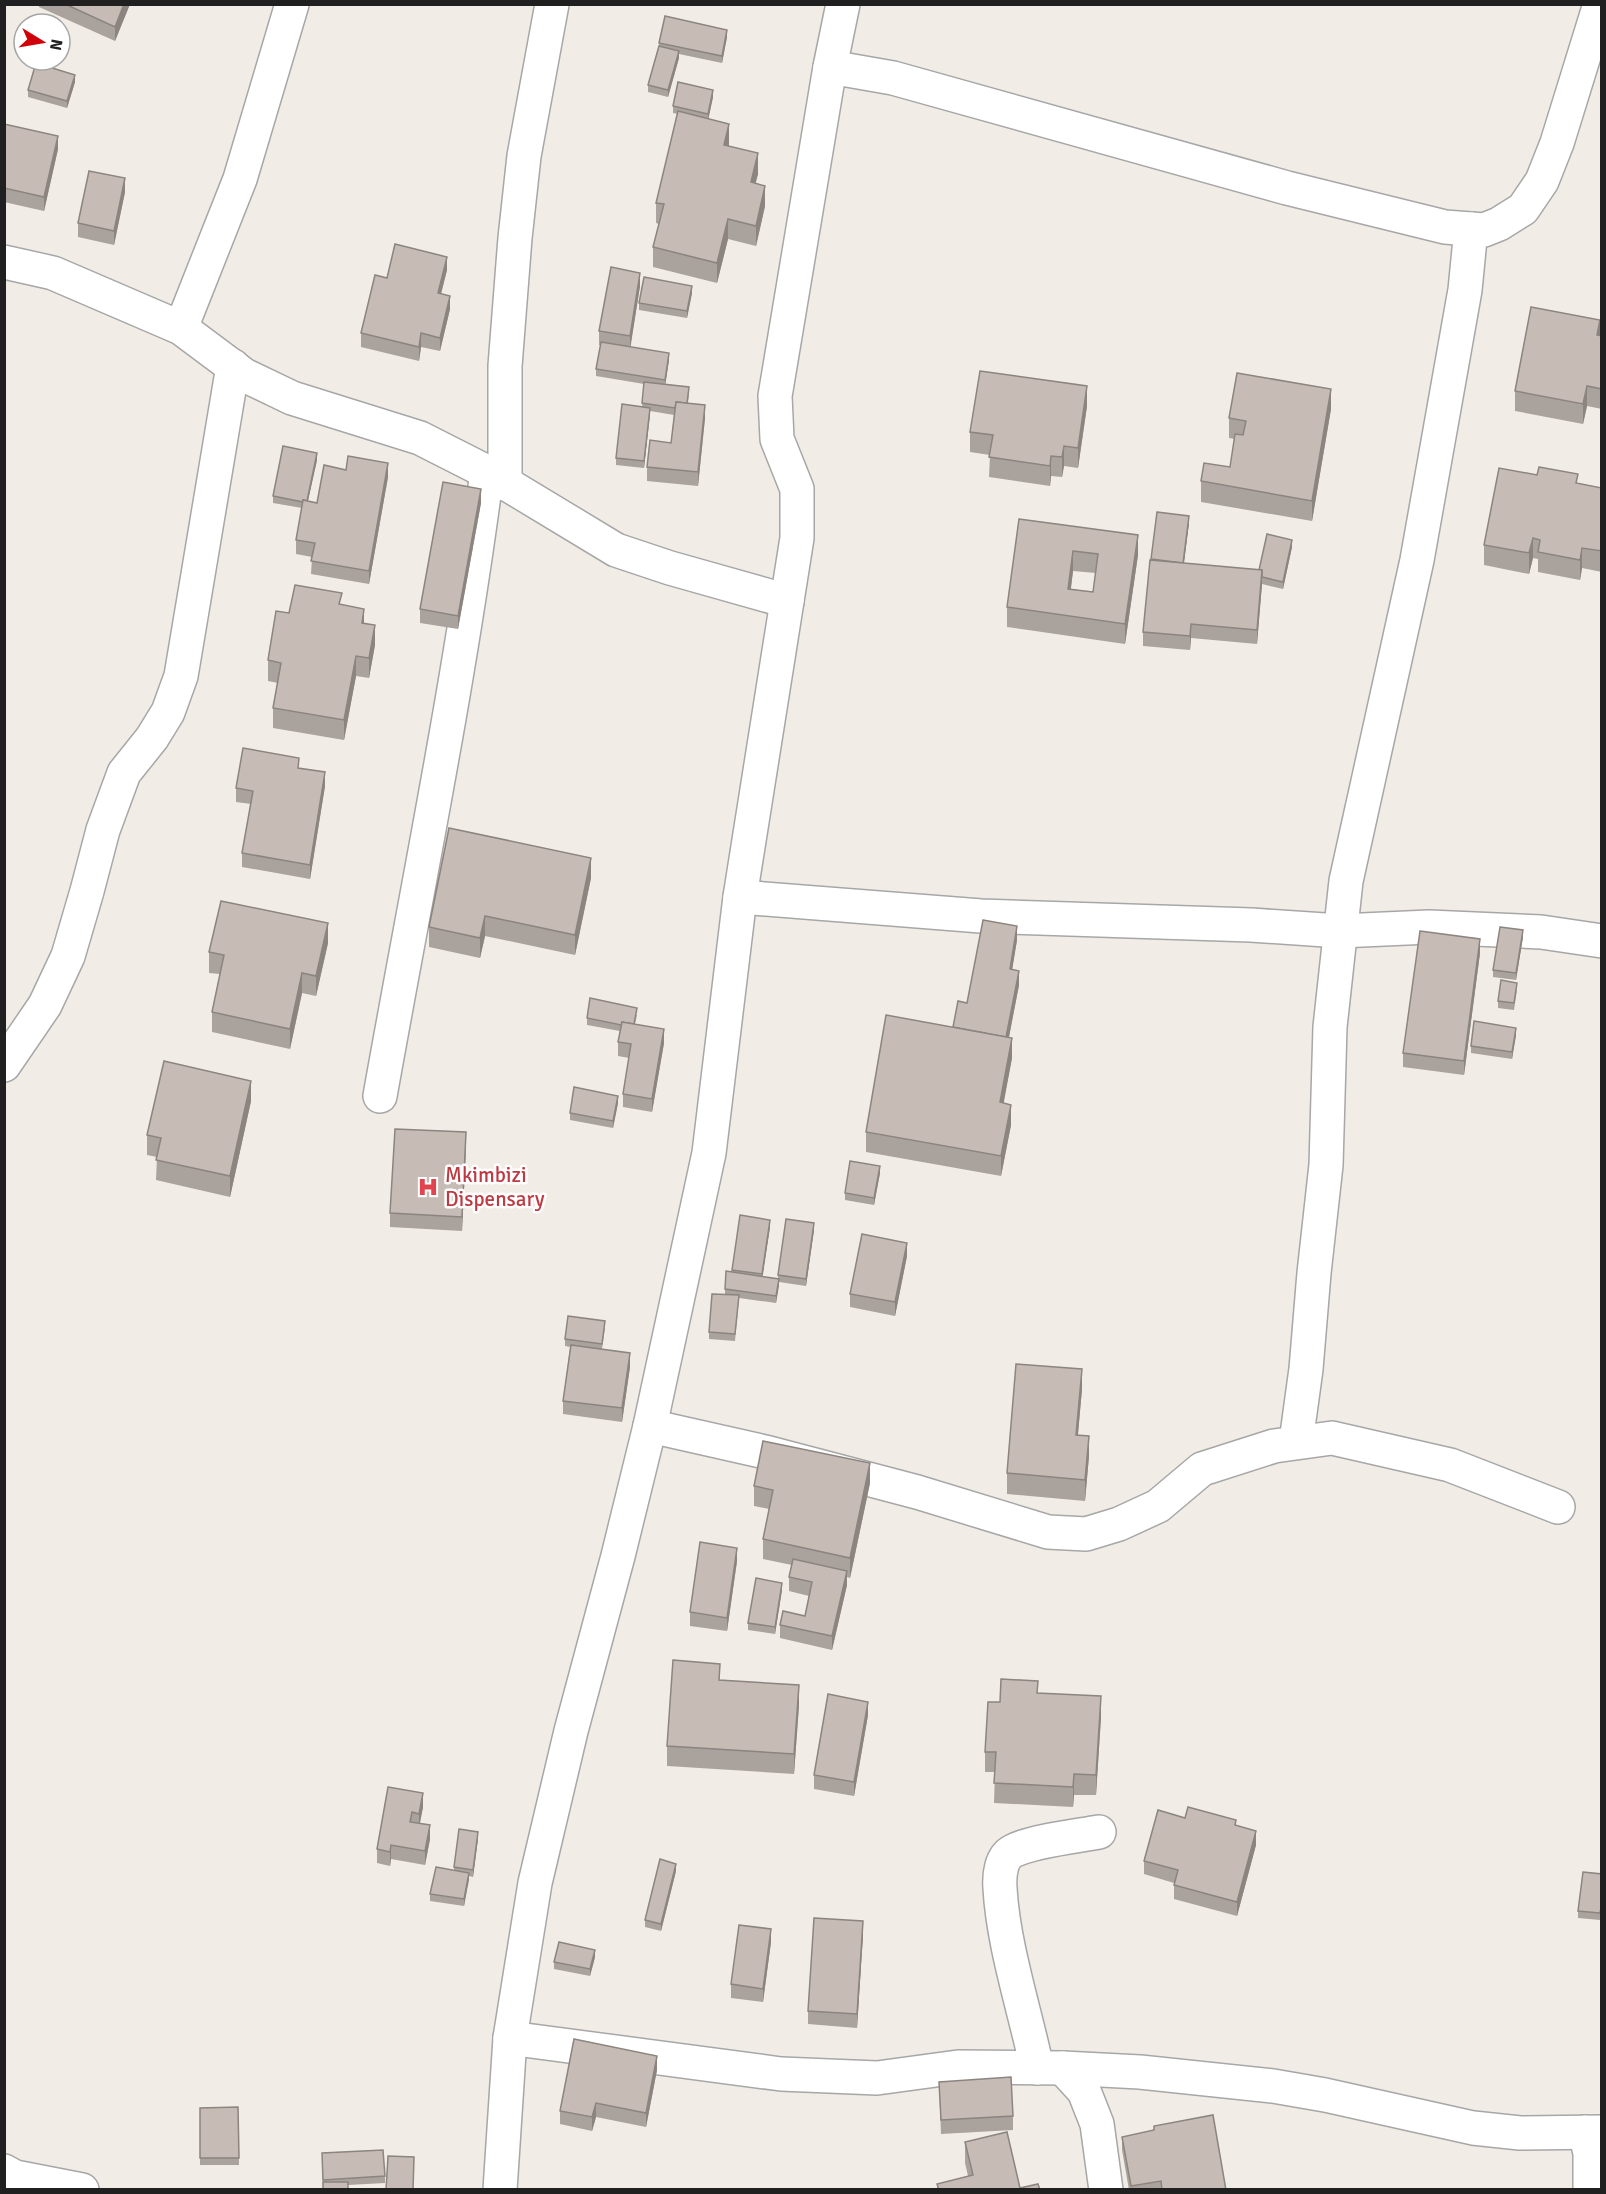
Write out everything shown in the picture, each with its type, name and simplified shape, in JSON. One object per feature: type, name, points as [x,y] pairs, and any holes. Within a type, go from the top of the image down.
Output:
[{"type":"street","points":[[181,328],[240,179],[292,4]]},
{"type":"street","points":[[380,1096],[477,549],[496,478],[515,238],[524,156],[552,4]]},
{"type":"street","points":[[500,2190],[510,2038],[535,1882],[571,1731],[650,1426],[709,1153],[740,897],[797,538],[797,489],[777,439],[775,396],[830,68],[843,4]]},
{"type":"street","points":[[830,68],[893,78],[1287,188],[1428,223],[1484,230],[1523,209],[1542,181],[1557,143],[1600,4]]},
{"type":"street","points":[[1296,1442],[1306,1370],[1326,1165],[1330,1027],[1346,881],[1417,560],[1465,290],[1471,229]]},
{"type":"street","points":[[4,262],[53,273],[181,328],[244,375],[292,398],[420,438],[496,478],[616,550],[670,568],[787,601]]},
{"type":"street","points":[[4,1065],[45,1005],[68,956],[103,830],[124,773],[152,738],[168,712],[182,676],[233,366]]},
{"type":"street","points":[[740,897],[981,916],[1251,925],[1340,931],[1430,927],[1541,932],[1602,941]]},
{"type":"street","points":[[650,1426],[765,1452],[917,1492],[1048,1532],[1086,1534],[1119,1524],[1158,1506],[1202,1469],[1274,1446],[1332,1438],[1450,1465],[1558,1507]]},
{"type":"street","points":[[1099,1832],[1046,1841],[1012,1851],[1004,1861],[1000,1887],[1007,1940],[1050,2068],[1084,2091],[1097,2124],[1106,2190]]},
{"type":"street","points":[[510,2038],[781,2074],[877,2078],[958,2067],[1050,2068],[1140,2072],[1273,2086],[1325,2095],[1473,2128],[1520,2133],[1594,2132],[1590,2153],[1590,2190]]},
{"type":"street","points":[[4,2171],[15,2177],[82,2190]]},
{"type":"building","points":[[65,4],[124,4],[115,27]]},
{"type":"building","points":[[665,16],[727,30],[722,56],[659,43]]},
{"type":"building","points":[[659,46],[679,51],[668,90],[648,85]]},
{"type":"building","points":[[33,72],[65,72],[75,75],[67,101],[28,90]]},
{"type":"building","points":[[678,82],[713,90],[708,114],[673,106]]},
{"type":"building","points":[[678,111],[729,124],[724,145],[758,153],[751,182],[765,186],[756,226],[728,219],[717,263],[653,247],[664,204],[656,203]]},
{"type":"building","points":[[4,124],[58,136],[44,197],[4,188]]},
{"type":"building","points":[[89,171],[125,178],[114,231],[78,223]]},
{"type":"building","points":[[395,244],[447,257],[438,293],[450,296],[440,338],[421,333],[419,347],[361,333],[375,275],[387,278]]},
{"type":"building","points":[[611,267],[640,273],[630,336],[599,331]]},
{"type":"building","points":[[644,277],[692,286],[687,311],[639,303]]},
{"type":"building","points":[[1531,307],[1600,320],[1597,335],[1602,336],[1602,389],[1587,386],[1583,404],[1515,391]]},
{"type":"building","points":[[601,342],[669,353],[665,380],[596,369]]},
{"type":"building","points":[[980,371],[1087,386],[1078,448],[1064,446],[1062,457],[1051,456],[1050,466],[989,457],[993,435],[970,432]]},
{"type":"building","points":[[1237,373],[1331,389],[1312,501],[1201,481],[1204,463],[1230,467],[1235,434],[1243,435],[1246,421],[1229,418]]},
{"type":"building","points":[[644,382],[689,387],[687,403],[676,402],[675,408],[642,403]]},
{"type":"building","points":[[676,402],[705,405],[698,472],[647,467],[650,440],[671,443]]},
{"type":"building","points":[[622,404],[650,408],[644,461],[616,458]]},
{"type":"building","points":[[283,446],[317,453],[307,501],[273,496]]},
{"type":"building","points":[[348,456],[388,463],[369,571],[311,561],[315,543],[296,540],[303,500],[317,503],[324,465],[346,470]]},
{"type":"building","points":[[1539,467],[1578,474],[1576,483],[1602,488],[1602,551],[1582,548],[1580,560],[1538,552],[1540,540],[1533,538],[1529,553],[1484,545],[1499,468],[1537,475]]},
{"type":"building","points":[[443,482],[481,489],[458,616],[420,609]]},
{"type":"building","points":[[1157,512],[1189,516],[1183,563],[1151,559]]},
{"type":"building","points":[[1019,519],[1138,535],[1125,624],[1007,607]],"holes":[[[1073,551],[1098,554],[1093,592],[1068,589]]]},
{"type":"building","points":[[1267,534],[1292,540],[1283,582],[1262,577],[1262,570],[1259,570]]},
{"type":"building","points":[[1150,560],[1262,570],[1257,630],[1191,624],[1190,636],[1143,632]]},
{"type":"building","points":[[295,585],[342,593],[339,604],[364,609],[362,623],[375,625],[369,658],[356,656],[344,720],[273,708],[281,663],[268,660],[276,611],[289,613]]},
{"type":"building","points":[[243,748],[299,758],[298,768],[325,772],[310,865],[242,853],[253,791],[236,788]]},
{"type":"building","points":[[449,828],[591,858],[575,935],[485,916],[480,938],[429,927]]},
{"type":"building","points":[[221,901],[328,923],[316,976],[302,973],[290,1029],[212,1012],[224,955],[209,952]]},
{"type":"building","points":[[983,920],[1017,926],[1010,969],[1019,971],[1006,1037],[953,1027],[958,1001],[967,1003]]},
{"type":"building","points":[[1500,927],[1523,930],[1516,973],[1493,970]]},
{"type":"building","points":[[1420,931],[1480,939],[1464,1061],[1403,1053]]},
{"type":"building","points":[[1501,980],[1517,983],[1514,1003],[1498,1001]]},
{"type":"building","points":[[590,998],[637,1008],[634,1024],[622,1022],[621,1025],[587,1018]]},
{"type":"building","points":[[886,1015],[1012,1038],[1000,1102],[1011,1105],[1001,1156],[866,1132]]},
{"type":"building","points":[[1474,1021],[1516,1028],[1512,1052],[1471,1046]]},
{"type":"building","points":[[622,1022],[664,1029],[652,1099],[623,1094],[631,1044],[618,1042]]},
{"type":"building","points":[[164,1061],[251,1081],[230,1176],[156,1160],[161,1138],[147,1135]]},
{"type":"building","points":[[574,1087],[618,1096],[613,1121],[570,1113]]},
{"type":"building","name":"Mkimbizi Dispensary","points":[[395,1129],[466,1132],[462,1217],[390,1213]]},
{"type":"building","points":[[850,1161],[880,1166],[874,1198],[845,1193]]},
{"type":"building","points":[[740,1215],[770,1220],[762,1274],[732,1270]]},
{"type":"building","points":[[786,1219],[814,1223],[806,1279],[778,1275]]},
{"type":"building","points":[[862,1234],[907,1243],[895,1302],[850,1294]]},
{"type":"building","points":[[726,1271],[779,1279],[776,1296],[725,1289]]},
{"type":"building","points":[[712,1294],[739,1295],[735,1334],[709,1332]]},
{"type":"building","points":[[568,1316],[605,1321],[602,1344],[565,1339]]},
{"type":"building","points":[[571,1345],[630,1353],[622,1408],[563,1401]]},
{"type":"building","points":[[1016,1364],[1082,1369],[1076,1435],[1089,1436],[1085,1480],[1007,1473]]},
{"type":"building","points":[[763,1441],[870,1463],[850,1558],[763,1539],[773,1490],[754,1486]]},
{"type":"building","points":[[700,1542],[737,1548],[727,1618],[690,1612]]},
{"type":"building","points":[[793,1559],[847,1571],[832,1636],[780,1625],[783,1611],[805,1616],[812,1582],[789,1577]]},
{"type":"building","points":[[756,1578],[782,1583],[775,1627],[748,1623]]},
{"type":"building","points":[[673,1660],[720,1664],[719,1680],[799,1685],[794,1754],[667,1746]]},
{"type":"building","points":[[1001,1679],[1038,1681],[1037,1693],[1101,1696],[1096,1775],[1074,1774],[1073,1787],[994,1783],[996,1752],[985,1752],[988,1702],[1000,1702]]},
{"type":"building","points":[[828,1694],[868,1702],[854,1782],[814,1775]]},
{"type":"building","points":[[388,1787],[423,1793],[419,1814],[412,1812],[410,1822],[430,1825],[425,1851],[391,1845],[390,1852],[377,1849]]},
{"type":"building","points":[[1188,1807],[1236,1820],[1235,1825],[1256,1831],[1237,1902],[1174,1885],[1178,1870],[1144,1861],[1158,1810],[1185,1818]]},
{"type":"building","points":[[459,1829],[478,1832],[473,1870],[454,1867]]},
{"type":"building","points":[[660,1859],[676,1864],[661,1924],[645,1920]]},
{"type":"building","points":[[436,1867],[469,1873],[464,1899],[430,1894]]},
{"type":"building","points":[[1583,1872],[1602,1874],[1600,1913],[1578,1911]]},
{"type":"building","points":[[814,1918],[863,1921],[857,2014],[808,2011]]},
{"type":"building","points":[[739,1925],[771,1929],[763,1989],[731,1984]]},
{"type":"building","points":[[559,1942],[595,1950],[590,1969],[554,1962]]},
{"type":"building","points":[[574,2039],[657,2056],[646,2113],[596,2103],[592,2117],[560,2111]]},
{"type":"building","points":[[1011,2077],[1013,2116],[941,2120],[939,2082]]},
{"type":"building","points":[[238,2107],[239,2158],[200,2158],[200,2108]]},
{"type":"building","points":[[1213,2115],[1226,2190],[1162,2190],[1161,2181],[1131,2186],[1122,2137],[1154,2130],[1154,2126]]},
{"type":"building","points":[[1007,2132],[1020,2188],[1038,2184],[1040,2190],[939,2190],[937,2184],[973,2175],[965,2142]]},
{"type":"building","points":[[383,2150],[385,2176],[323,2180],[322,2153]]},
{"type":"building","points":[[388,2156],[414,2157],[413,2190],[386,2190]]},
{"type":"building","points":[[323,2182],[348,2182],[348,2190],[323,2190]]},
{"type":"place","name":"Mkimbizi Dispensary","points":[[428,1187]]}]
